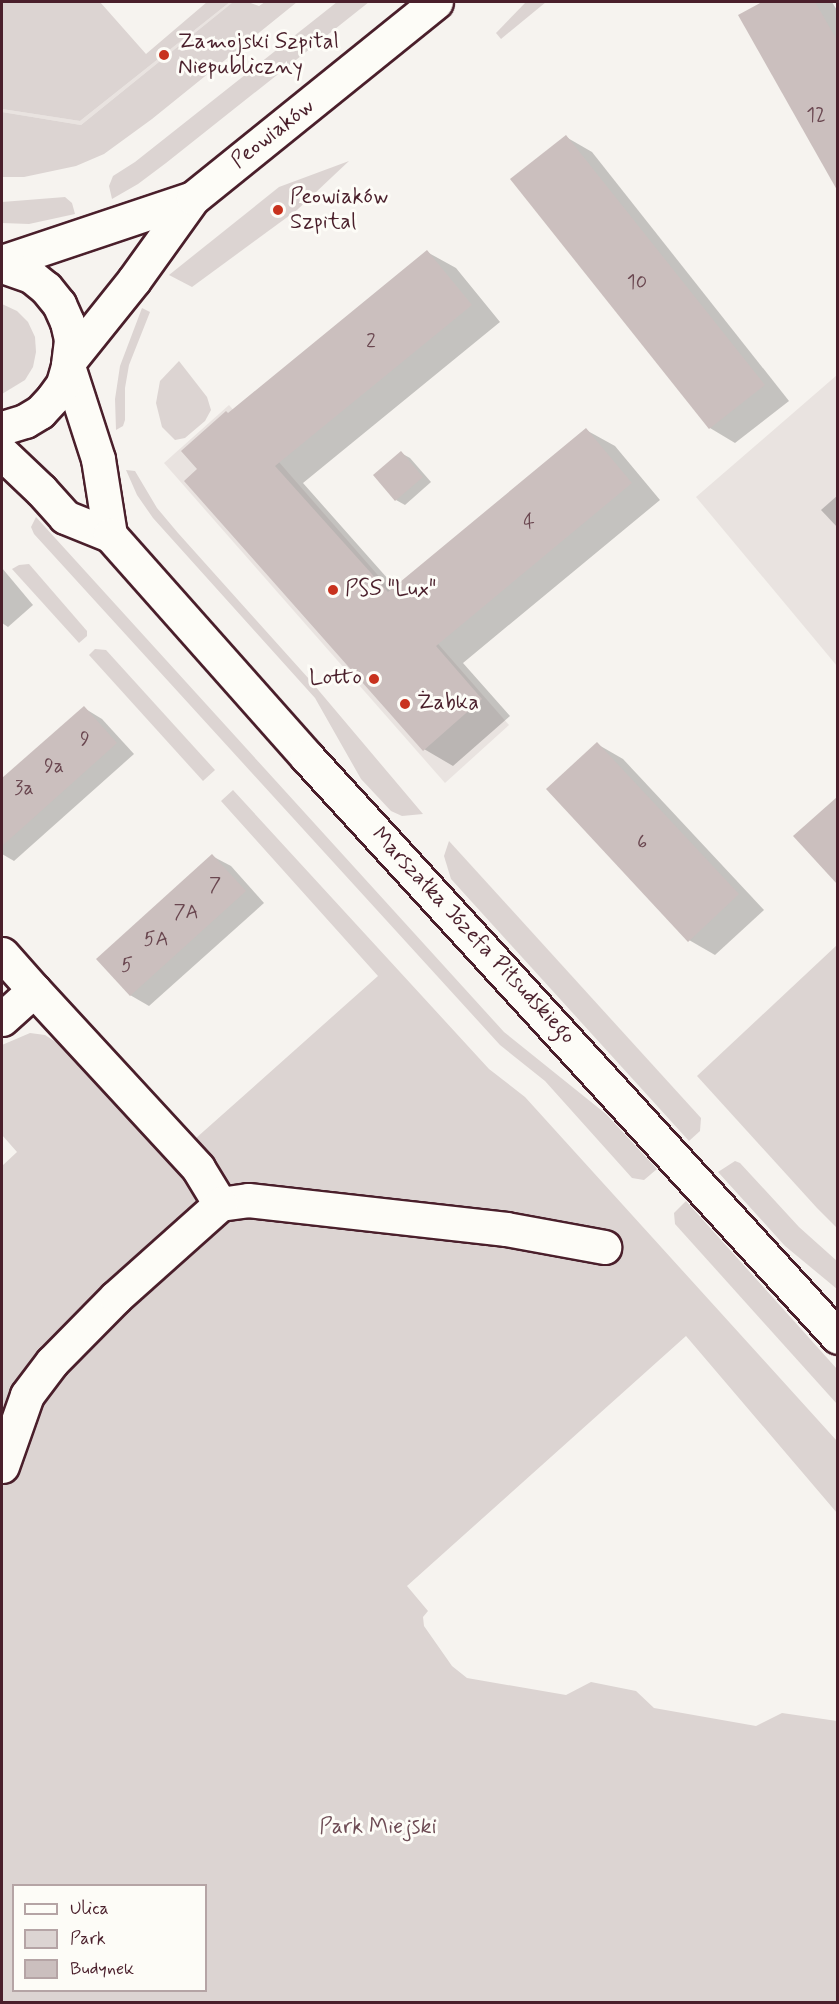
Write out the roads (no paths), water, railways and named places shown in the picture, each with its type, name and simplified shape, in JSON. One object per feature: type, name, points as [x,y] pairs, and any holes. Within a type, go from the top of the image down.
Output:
[{"type":"street","name":"Peowiaków","points":[[69,363],[134,280],[193,198],[436,2]]},
{"type":"street","name":"Peowiaków","points":[[2,264],[193,198]]},
{"type":"street","points":[[2,264],[31,276],[46,288],[59,303],[69,331],[69,363],[63,384],[40,412],[25,421],[2,428]]},
{"type":"street","points":[[69,363],[98,459],[110,535]]},
{"type":"street","name":"Marszałka Józefa Piłsudskiego","points":[[2,453],[41,490],[65,517],[110,535],[307,757],[837,1337]]},
{"type":"street","points":[[6,959],[198,1168],[220,1204]]},
{"type":"street","points":[[2,1019],[34,990]]},
{"type":"street","points":[[2,1466],[27,1395],[52,1362],[116,1297],[220,1204],[248,1200],[345,1210],[506,1229],[604,1247]]},
{"type":"place","name":"Zamojski Szpital Niepubliczny","points":[[164,55]]},
{"type":"place","name":"Peowiaków Szpital","points":[[278,210]]},
{"type":"place","name":"PSS \"Lux\"","points":[[333,590]]},
{"type":"place","name":"Lotto","points":[[374,679]]},
{"type":"place","name":"Żabka","points":[[405,704]]},
{"type":"park label","name":"Park Miejski","points":[[378,1828]]}]
